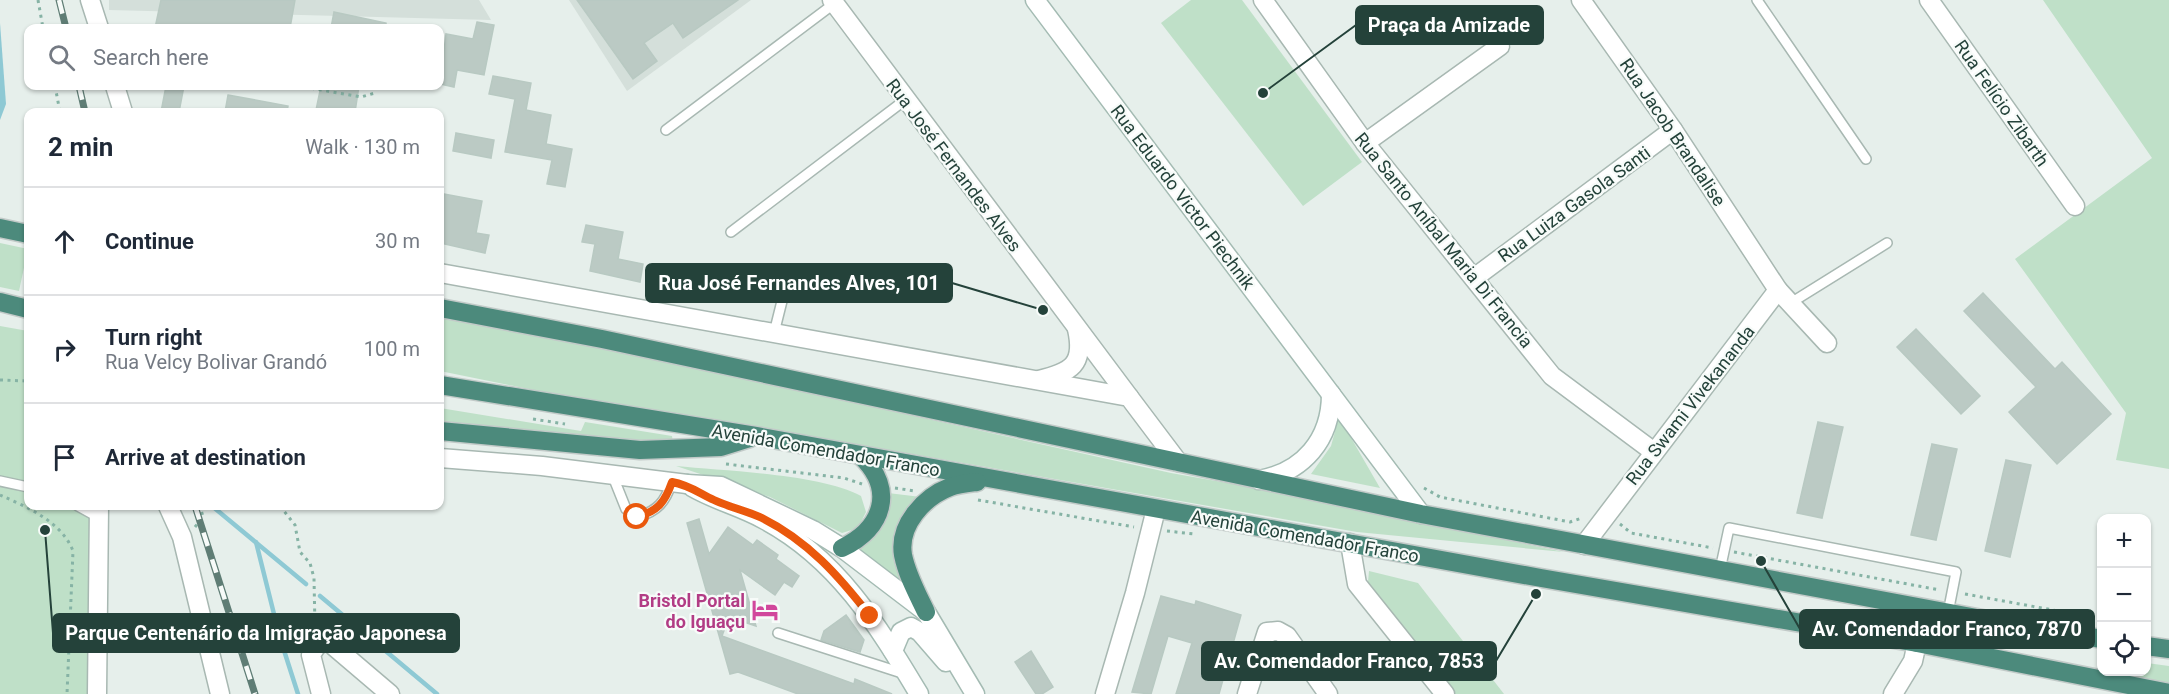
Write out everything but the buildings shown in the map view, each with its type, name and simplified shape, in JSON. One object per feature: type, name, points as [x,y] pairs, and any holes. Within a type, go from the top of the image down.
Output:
[{"type":"highway","points":[[0,228],[24,233]]},
{"type":"highway","points":[[0,302],[24,308]]},
{"type":"highway","points":[[444,309],[602,339],[1178,462],[1257,481],[1420,514],[1948,613],[2097,638]]},
{"type":"highway","name":"Avenida Comendador Franco","points":[[444,386],[756,436],[1917,644],[2169,693]]},
{"type":"highway","points":[[444,431],[640,450],[721,447],[756,436]]},
{"type":"highway","points":[[842,548],[868,532],[878,518],[881,502],[873,468],[861,456]]},
{"type":"highway","points":[[926,612],[908,573],[903,552],[909,521],[930,497],[951,486],[992,479]]},
{"type":"highway","points":[[1917,644],[1934,627],[1978,634],[1996,632],[2009,624]]},
{"type":"highway","points":[[2151,647],[2169,649]]},
{"type":"street","points":[[90,0],[98,24]]},
{"type":"street","name":"Rua Eduardo Victor Piechnik","points":[[1035,0],[1420,514]]},
{"type":"street","name":"Rua Santo Aníbal Maria Di Francia","points":[[1263,0],[1365,143],[1552,376],[1653,452]]},
{"type":"street","name":"Rua Jacob Brandalise","points":[[1581,0],[1673,130],[1784,297]]},
{"type":"street","name":"Rua Felício Zibarth","points":[[1929,0],[2075,206]]},
{"type":"street","name":"Rua José Fernandes Alves","points":[[834,2],[1129,397]]},
{"type":"street","points":[[1365,143],[1500,46]]},
{"type":"street","points":[[116,90],[122,108]]},
{"type":"street","name":"Rua Luiza Gasola Santi","points":[[1474,278],[1673,130]]},
{"type":"street","points":[[444,274],[1129,397],[1178,462]]},
{"type":"street","points":[[1784,297],[1827,343]]},
{"type":"street","name":"Rua Swami Vivekananda","points":[[1584,545],[1653,452],[1784,297]]},
{"type":"street","points":[[1039,381],[1071,369],[1079,357],[1081,345],[1077,329]]},
{"type":"street","points":[[1257,481],[1276,477],[1298,466],[1313,451],[1328,424],[1331,394]]},
{"type":"street","points":[[444,458],[721,486],[813,530],[842,548],[926,612],[973,694]]},
{"type":"street","points":[[680,483],[714,500],[762,518],[809,547],[842,580],[893,651],[919,694]]},
{"type":"street","points":[[1105,694],[1135,593],[1156,509]]},
{"type":"street","points":[[170,510],[182,537],[220,694]]},
{"type":"street","points":[[97,694],[99,511]]},
{"type":"street","points":[[1350,543],[1357,584],[1445,694]]},
{"type":"street","points":[[893,651],[901,632],[911,627],[915,628],[973,694]]},
{"type":"street","points":[[1247,694],[1267,632],[1278,631],[1287,636],[1328,694]]},
{"type":"street","points":[[321,694],[314,653],[324,642],[330,644],[390,694]]},
{"type":"street","points":[[1893,694],[1913,661],[1917,644]]},
{"type":"lane","points":[[1757,0],[1866,159]]},
{"type":"lane","points":[[666,130],[834,2]]},
{"type":"lane","points":[[731,232],[905,100]]},
{"type":"lane","points":[[1784,297],[1887,243]]},
{"type":"lane","points":[[774,333],[783,297]]},
{"type":"lane","points":[[612,474],[626,508],[637,517],[654,512],[680,483]]},
{"type":"lane","points":[[0,481],[24,486]]},
{"type":"lane","points":[[1720,570],[1729,528],[1956,572],[1948,613]]},
{"type":"lane","points":[[778,633],[907,674]]},
{"type":"path","points":[[38,0],[43,24]]},
{"type":"path","points":[[56,90],[59,108]]},
{"type":"path","points":[[321,90],[361,97],[375,93]]},
{"type":"path","points":[[0,380],[24,381]]},
{"type":"path","points":[[721,464],[844,478],[865,486]]},
{"type":"path","points":[[1418,483],[1440,497],[1570,522],[1585,516]]},
{"type":"path","points":[[889,487],[925,492]]},
{"type":"path","points":[[0,495],[24,506]]},
{"type":"path","points":[[31,510],[69,540],[73,551],[67,694]]},
{"type":"path","points":[[283,510],[295,525],[300,552],[310,562],[314,578],[314,653]]},
{"type":"path","points":[[1621,519],[1620,525],[1631,533],[1941,590]]},
{"type":"path","points":[[1965,594],[2097,618]]},
{"type":"shaded area","points":[[109,0],[479,0],[491,20],[109,10]]},
{"type":"shaded area","points":[[569,0],[751,0],[627,91]]},
{"type":"green space","points":[[1191,0],[1242,0],[1362,162],[1303,206],[1161,23]]},
{"type":"green space","points":[[2043,0],[2169,0],[2169,469],[2116,460],[2126,413],[2015,259],[2152,158]]},
{"type":"green space","points":[[0,243],[24,248],[24,268],[19,291],[0,287]]},
{"type":"green space","points":[[444,318],[598,346],[1171,473],[1261,489],[1564,552],[1357,532],[769,429],[593,402],[444,372]]},
{"type":"green space","points":[[0,326],[24,330],[24,510],[89,510],[92,555],[89,694],[0,694]]},
{"type":"green space","points":[[444,409],[581,431],[585,422],[672,436],[673,442],[641,442],[444,424]]},
{"type":"green space","points":[[1339,417],[1380,488],[1311,474],[1331,446]]},
{"type":"green space","points":[[676,466],[798,478],[822,483],[861,496],[866,512],[858,528],[842,533],[770,497]]},
{"type":"green space","points":[[888,493],[921,497],[902,587],[853,552],[877,535],[885,522]]},
{"type":"green space","points":[[1369,571],[1418,583],[1504,694],[1454,694],[1368,582]]},
{"type":"green space","points":[[2151,664],[2169,666],[2169,683],[2129,676],[2151,676]]},
{"type":"water","points":[[0,23],[6,104],[0,120]]},
{"type":"waterway","points":[[217,510],[306,584]]},
{"type":"waterway","points":[[256,542],[280,638],[298,694]]},
{"type":"waterway","points":[[320,596],[437,694]]},
{"type":"railway","points":[[59,0],[65,24]]},
{"type":"railway","points":[[80,90],[84,108]]},
{"type":"railway","points":[[196,510],[255,694]]},
{"type":"place","name":"Praça da Amizade","points":[[1263,93]]},
{"type":"place","name":"Rua José Fernandes Alves, 101","points":[[1043,310]]},
{"type":"place","name":"Parque Centenário da Imigração Japonesa","points":[[45,530]]},
{"type":"place","name":"Av. Comendador Franco, 7870","points":[[1761,561]]},
{"type":"place","name":"Av. Comendador Franco, 7853","points":[[1536,594]]},
{"type":"place","name":"Bristol Portal do Iguaçu","points":[[765,610]]},
{"type":"route","points":[[637,517],[654,512],[665,500],[672,482],[687,484],[714,500],[762,518],[809,547],[842,580],[870,616]]}]
